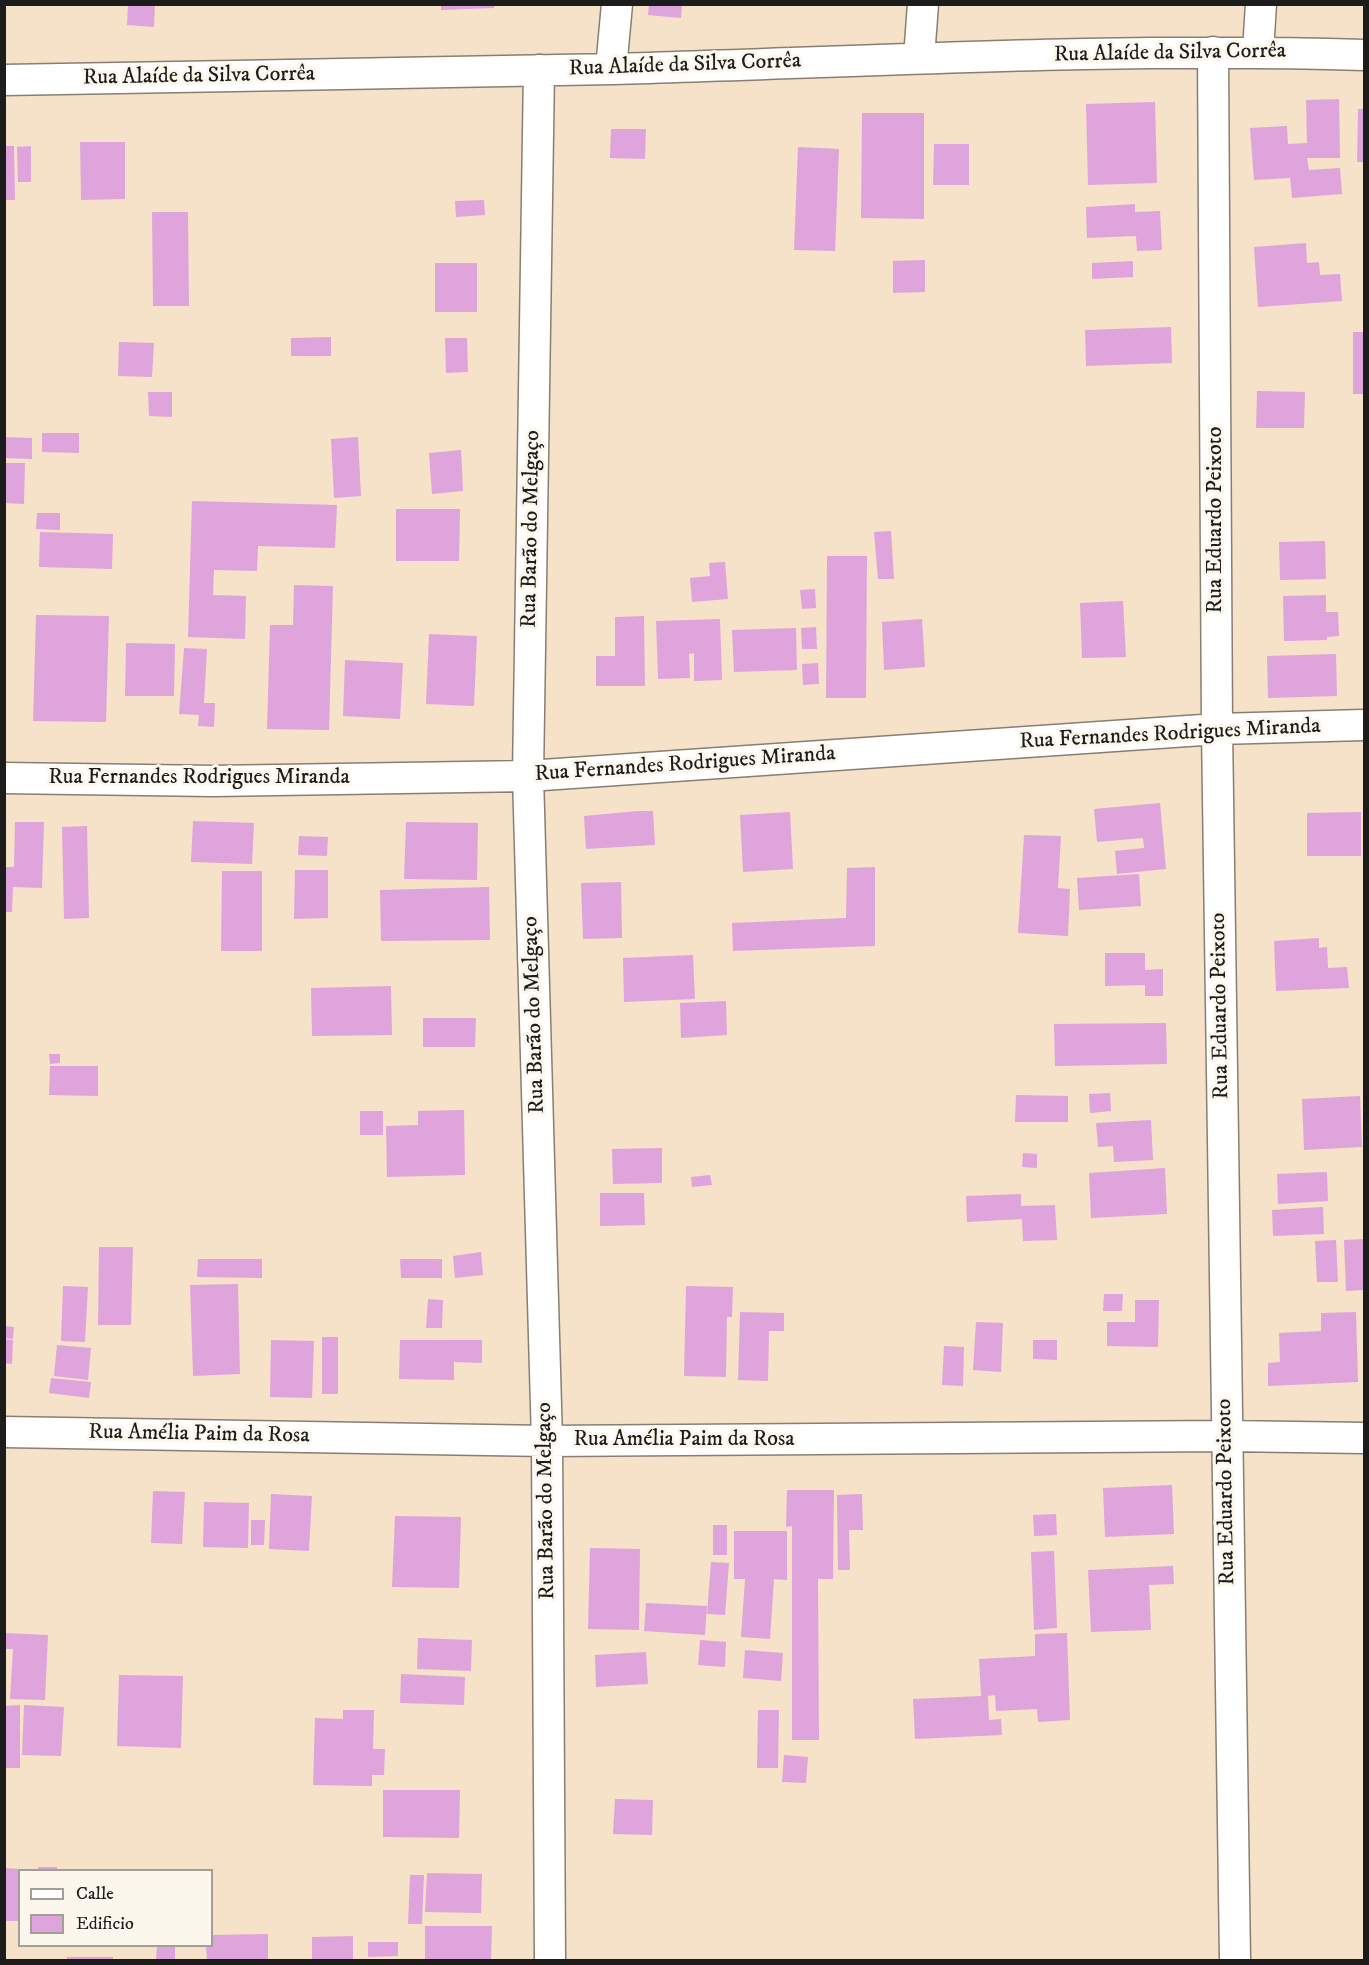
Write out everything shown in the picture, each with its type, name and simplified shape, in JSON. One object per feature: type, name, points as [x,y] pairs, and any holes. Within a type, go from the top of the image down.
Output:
[{"type":"street","points":[[611,69],[617,4]]},
{"type":"street","points":[[919,58],[923,4]]},
{"type":"street","points":[[1258,51],[1261,4]]},
{"type":"street","name":"Rua Alaíde da Silva Corrêa","points":[[4,80],[611,69],[919,58],[1258,51],[1365,55]]},
{"type":"street","name":"Rua Eduardo Peixoto","points":[[1213,52],[1217,729],[1235,1960]]},
{"type":"street","name":"Rua Barão do Melgaço","points":[[539,70],[528,776],[547,1441],[550,1960]]},
{"type":"street","name":"Rua Fernandes Rodrigues Miranda","points":[[4,778],[213,781],[528,776],[1217,729],[1365,725]]},
{"type":"street","name":"Rua Amélia Paim da Rosa","points":[[4,1432],[547,1441],[1226,1436],[1365,1438]]},
{"type":"building","points":[[128,4],[155,4],[154,27],[127,25]]},
{"type":"building","points":[[441,4],[494,4],[494,8],[441,10]]},
{"type":"building","points":[[649,4],[682,4],[681,18],[648,15]]},
{"type":"building","points":[[1339,99],[1340,158],[1307,158],[1309,170],[1340,168],[1342,194],[1292,198],[1290,178],[1254,180],[1250,128],[1287,126],[1288,144],[1307,143],[1306,100]]},
{"type":"building","points":[[1155,102],[1157,183],[1088,185],[1086,104]]},
{"type":"building","points":[[1358,109],[1364,109],[1364,162],[1357,162]]},
{"type":"building","points":[[862,113],[924,113],[924,219],[861,218]]},
{"type":"building","points":[[611,129],[646,129],[645,159],[610,158]]},
{"type":"building","points":[[80,142],[125,142],[125,199],[81,200]]},
{"type":"building","points":[[934,144],[969,144],[969,185],[933,185]]},
{"type":"building","points":[[4,146],[14,146],[15,200],[4,200]]},
{"type":"building","points":[[31,146],[31,182],[18,182],[17,147]]},
{"type":"building","points":[[798,147],[839,149],[835,251],[794,250]]},
{"type":"building","points":[[484,200],[485,215],[456,217],[455,201]]},
{"type":"building","points":[[1135,204],[1135,212],[1160,211],[1162,250],[1137,251],[1136,236],[1087,238],[1086,207]]},
{"type":"building","points":[[152,212],[188,212],[189,306],[153,306]]},
{"type":"building","points":[[1306,243],[1307,263],[1319,262],[1320,275],[1340,274],[1342,301],[1258,307],[1254,247]]},
{"type":"building","points":[[925,260],[925,292],[893,293],[893,261]]},
{"type":"building","points":[[1133,261],[1133,277],[1092,279],[1092,263]]},
{"type":"building","points":[[435,263],[477,263],[477,312],[435,312]]},
{"type":"building","points":[[1171,327],[1172,363],[1086,366],[1085,330]]},
{"type":"building","points":[[1353,332],[1364,332],[1364,394],[1353,394]]},
{"type":"building","points":[[331,337],[331,356],[291,356],[291,338]]},
{"type":"building","points":[[445,338],[467,338],[468,372],[446,373]]},
{"type":"building","points":[[119,342],[154,343],[152,377],[118,376]]},
{"type":"building","points":[[1257,391],[1305,392],[1304,428],[1256,428]]},
{"type":"building","points":[[148,392],[172,392],[172,417],[149,416]]},
{"type":"building","points":[[42,433],[79,433],[79,453],[42,452]]},
{"type":"building","points":[[4,437],[32,438],[32,459],[4,458]]},
{"type":"building","points":[[358,437],[361,496],[334,498],[331,439]]},
{"type":"building","points":[[461,450],[463,491],[432,494],[429,453]]},
{"type":"building","points":[[4,463],[25,463],[24,504],[4,503]]},
{"type":"building","points":[[192,501],[337,505],[335,548],[258,546],[257,571],[214,570],[213,595],[246,596],[245,639],[188,637]]},
{"type":"building","points":[[396,509],[460,509],[459,561],[396,561]]},
{"type":"building","points":[[37,513],[60,513],[60,530],[36,529]]},
{"type":"building","points":[[891,531],[894,579],[878,579],[874,532]]},
{"type":"building","points":[[40,532],[113,534],[112,569],[39,567]]},
{"type":"building","points":[[1325,541],[1326,579],[1280,580],[1279,542]]},
{"type":"building","points":[[827,556],[867,556],[866,698],[826,698]]},
{"type":"building","points":[[725,562],[728,599],[692,602],[690,578],[710,576],[709,563]]},
{"type":"building","points":[[294,585],[333,586],[329,730],[267,729],[270,625],[293,625]]},
{"type":"building","points":[[815,589],[816,608],[802,609],[800,590]]},
{"type":"building","points":[[1326,595],[1326,612],[1338,612],[1339,636],[1327,637],[1327,640],[1284,641],[1283,596]]},
{"type":"building","points":[[1123,601],[1126,657],[1082,658],[1080,603]]},
{"type":"building","points":[[36,615],[109,616],[106,722],[33,721]]},
{"type":"building","points":[[644,616],[645,686],[596,686],[596,656],[615,656],[615,617]]},
{"type":"building","points":[[720,619],[722,680],[694,681],[694,653],[689,654],[690,678],[658,679],[656,621]]},
{"type":"building","points":[[922,619],[925,667],[884,670],[882,622]]},
{"type":"building","points":[[816,627],[817,649],[802,649],[801,628]]},
{"type":"building","points":[[796,628],[797,670],[734,672],[732,630]]},
{"type":"building","points":[[429,634],[477,636],[474,706],[426,704]]},
{"type":"building","points":[[126,643],[175,644],[174,696],[125,696]]},
{"type":"building","points":[[184,648],[207,649],[204,703],[215,703],[214,727],[198,726],[199,715],[179,714]]},
{"type":"building","points":[[1336,654],[1337,696],[1268,698],[1267,656]]},
{"type":"building","points":[[345,660],[403,663],[400,719],[343,716]]},
{"type":"building","points":[[818,663],[819,684],[803,685],[802,664]]},
{"type":"building","points":[[1160,803],[1166,869],[1117,874],[1115,851],[1144,848],[1143,838],[1097,842],[1094,809]]},
{"type":"building","points":[[653,811],[655,845],[586,849],[584,816]]},
{"type":"building","points":[[790,812],[793,869],[743,872],[740,815]]},
{"type":"building","points":[[1361,812],[1361,856],[1307,856],[1307,813]]},
{"type":"building","points":[[193,821],[254,823],[252,864],[191,862]]},
{"type":"building","points":[[15,822],[44,822],[42,888],[13,887],[12,912],[4,912],[4,867],[14,867]]},
{"type":"building","points":[[406,822],[478,823],[477,880],[404,879]]},
{"type":"building","points":[[87,826],[89,918],[64,919],[62,827]]},
{"type":"building","points":[[1024,835],[1061,836],[1058,888],[1070,889],[1068,936],[1018,933]]},
{"type":"building","points":[[299,836],[328,837],[327,856],[298,855]]},
{"type":"building","points":[[875,867],[875,946],[733,951],[732,923],[846,918],[847,868]]},
{"type":"building","points":[[295,870],[328,870],[328,918],[294,919]]},
{"type":"building","points":[[222,871],[262,871],[262,951],[221,951]]},
{"type":"building","points":[[1139,874],[1141,906],[1079,910],[1077,878]]},
{"type":"building","points":[[621,882],[622,938],[583,939],[581,883]]},
{"type":"building","points":[[489,887],[490,940],[381,941],[380,890]]},
{"type":"building","points":[[1319,938],[1319,948],[1327,947],[1328,968],[1347,967],[1349,988],[1276,991],[1274,941]]},
{"type":"building","points":[[1105,953],[1145,953],[1145,970],[1163,969],[1163,996],[1145,996],[1145,985],[1105,986]]},
{"type":"building","points":[[693,955],[695,999],[624,1002],[623,958]]},
{"type":"building","points":[[391,986],[392,1035],[312,1036],[311,988]]},
{"type":"building","points":[[726,1001],[727,1035],[681,1038],[680,1003]]},
{"type":"building","points":[[423,1018],[476,1018],[475,1047],[423,1047]]},
{"type":"building","points":[[1166,1023],[1167,1064],[1055,1066],[1054,1024]]},
{"type":"building","points":[[49,1054],[60,1054],[60,1063],[50,1064]]},
{"type":"building","points":[[50,1066],[98,1066],[98,1096],[49,1095]]},
{"type":"building","points":[[1110,1093],[1111,1111],[1090,1113],[1089,1094]]},
{"type":"building","points":[[1016,1095],[1068,1096],[1068,1122],[1015,1122]]},
{"type":"building","points":[[1360,1096],[1362,1147],[1304,1150],[1302,1099]]},
{"type":"building","points":[[464,1110],[465,1175],[387,1177],[386,1126],[418,1125],[418,1111]]},
{"type":"building","points":[[360,1111],[383,1111],[383,1135],[360,1135]]},
{"type":"building","points":[[1151,1120],[1153,1160],[1114,1162],[1113,1146],[1098,1147],[1096,1123]]},
{"type":"building","points":[[662,1148],[662,1183],[613,1184],[612,1149]]},
{"type":"building","points":[[1023,1153],[1037,1154],[1037,1168],[1022,1167]]},
{"type":"building","points":[[1165,1168],[1167,1214],[1091,1218],[1089,1173]]},
{"type":"building","points":[[1327,1172],[1328,1201],[1278,1204],[1277,1174]]},
{"type":"building","points":[[710,1175],[712,1185],[692,1187],[691,1177]]},
{"type":"building","points":[[600,1193],[644,1193],[645,1225],[600,1226]]},
{"type":"building","points":[[1021,1194],[1021,1206],[1055,1205],[1057,1240],[1023,1241],[1022,1219],[967,1222],[966,1196]]},
{"type":"building","points":[[1323,1207],[1324,1234],[1273,1236],[1272,1210]]},
{"type":"building","points":[[1364,1239],[1364,1290],[1346,1291],[1344,1240]]},
{"type":"building","points":[[1336,1240],[1338,1282],[1317,1282],[1315,1241]]},
{"type":"building","points":[[99,1247],[133,1247],[131,1325],[98,1325]]},
{"type":"building","points":[[481,1252],[483,1275],[455,1278],[453,1256]]},
{"type":"building","points":[[198,1259],[262,1259],[262,1278],[197,1277]]},
{"type":"building","points":[[400,1259],[442,1259],[442,1278],[401,1278]]},
{"type":"building","points":[[238,1284],[240,1374],[193,1376],[190,1285]]},
{"type":"building","points":[[63,1286],[88,1287],[85,1342],[61,1341]]},
{"type":"building","points":[[686,1286],[733,1287],[732,1317],[727,1317],[726,1377],[684,1376]]},
{"type":"building","points":[[1104,1294],[1123,1294],[1122,1311],[1103,1311]]},
{"type":"building","points":[[428,1299],[443,1300],[442,1328],[426,1328]]},
{"type":"building","points":[[1135,1300],[1159,1300],[1158,1347],[1107,1346],[1107,1322],[1135,1322]]},
{"type":"building","points":[[740,1312],[784,1313],[784,1331],[769,1331],[768,1381],[738,1380]]},
{"type":"building","points":[[1356,1312],[1358,1382],[1268,1386],[1268,1363],[1280,1362],[1279,1333],[1321,1331],[1321,1313]]},
{"type":"building","points":[[976,1322],[1003,1323],[1001,1372],[973,1370]]},
{"type":"building","points":[[4,1326],[14,1327],[13,1339],[4,1338]]},
{"type":"building","points":[[322,1337],[338,1337],[338,1394],[322,1394]]},
{"type":"building","points":[[4,1339],[13,1340],[12,1364],[4,1363]]},
{"type":"building","points":[[271,1340],[314,1341],[312,1398],[270,1397]]},
{"type":"building","points":[[400,1340],[482,1340],[482,1363],[454,1362],[454,1380],[399,1379]]},
{"type":"building","points":[[1033,1340],[1057,1340],[1057,1360],[1033,1359]]},
{"type":"building","points":[[57,1345],[91,1348],[88,1380],[54,1376]]},
{"type":"building","points":[[944,1346],[964,1347],[963,1386],[942,1385]]},
{"type":"building","points":[[51,1378],[91,1382],[89,1398],[49,1393]]},
{"type":"building","points":[[1172,1485],[1174,1534],[1105,1537],[1103,1488]]},
{"type":"building","points":[[787,1490],[834,1490],[833,1579],[818,1579],[819,1740],[792,1740],[792,1526],[786,1527]]},
{"type":"building","points":[[153,1491],[185,1492],[182,1544],[151,1543]]},
{"type":"building","points":[[271,1494],[312,1496],[309,1551],[269,1549]]},
{"type":"building","points":[[862,1494],[863,1530],[849,1530],[850,1570],[838,1570],[837,1495]]},
{"type":"building","points":[[204,1502],[249,1503],[248,1548],[203,1547]]},
{"type":"building","points":[[1056,1514],[1057,1535],[1034,1536],[1033,1515]]},
{"type":"building","points":[[395,1516],[461,1517],[459,1588],[392,1587]]},
{"type":"building","points":[[251,1520],[265,1520],[264,1545],[251,1545]]},
{"type":"building","points":[[713,1525],[727,1525],[727,1555],[713,1555]]},
{"type":"building","points":[[734,1531],[787,1531],[787,1580],[774,1579],[770,1639],[741,1637],[745,1579],[734,1579]]},
{"type":"building","points":[[590,1548],[640,1549],[639,1630],[588,1629]]},
{"type":"building","points":[[1054,1551],[1057,1628],[1034,1630],[1031,1552]]},
{"type":"building","points":[[711,1562],[729,1563],[725,1615],[707,1614]]},
{"type":"building","points":[[1173,1566],[1174,1584],[1149,1585],[1151,1630],[1091,1632],[1088,1570]]},
{"type":"building","points":[[646,1603],[707,1606],[705,1635],[644,1631]]},
{"type":"building","points":[[4,1633],[48,1635],[45,1700],[10,1699],[13,1649],[4,1649]]},
{"type":"building","points":[[1067,1633],[1070,1720],[1038,1722],[1037,1709],[996,1711],[995,1695],[988,1696],[989,1720],[1001,1719],[1002,1735],[915,1739],[913,1699],[981,1696],[979,1659],[1035,1656],[1035,1634]]},
{"type":"building","points":[[418,1638],[472,1640],[471,1671],[417,1669]]},
{"type":"building","points":[[700,1640],[726,1642],[725,1667],[698,1665]]},
{"type":"building","points":[[745,1650],[783,1653],[781,1681],[743,1678]]},
{"type":"building","points":[[646,1652],[648,1684],[596,1687],[595,1655]]},
{"type":"building","points":[[401,1674],[465,1677],[464,1705],[400,1703]]},
{"type":"building","points":[[119,1675],[183,1676],[181,1748],[117,1746]]},
{"type":"building","points":[[20,1705],[20,1768],[4,1768],[4,1706]]},
{"type":"building","points":[[24,1705],[64,1707],[61,1756],[22,1755]]},
{"type":"building","points":[[343,1710],[374,1710],[373,1749],[385,1749],[384,1775],[372,1775],[372,1786],[313,1785],[315,1718],[343,1719]]},
{"type":"building","points":[[758,1710],[779,1710],[778,1768],[757,1768]]},
{"type":"building","points":[[784,1755],[808,1757],[806,1783],[782,1782]]},
{"type":"building","points":[[383,1790],[460,1790],[459,1838],[383,1837]]},
{"type":"building","points":[[615,1799],[653,1800],[652,1835],[613,1834]]},
{"type":"building","points":[[38,1867],[57,1867],[57,1869],[38,1869]]},
{"type":"building","points":[[4,1868],[20,1869],[18,1869],[18,1921],[4,1921]]},
{"type":"building","points":[[427,1873],[482,1874],[481,1913],[425,1912]]},
{"type":"building","points":[[410,1875],[424,1875],[422,1924],[408,1924]]},
{"type":"building","points":[[425,1926],[492,1926],[491,1960],[425,1960]]},
{"type":"building","points":[[268,1934],[268,1960],[207,1960],[206,1947],[213,1947],[213,1935]]},
{"type":"building","points":[[353,1936],[353,1960],[312,1960],[312,1937]]},
{"type":"building","points":[[368,1942],[398,1942],[398,1956],[368,1957]]},
{"type":"building","points":[[157,1947],[175,1947],[175,1960],[156,1960]]},
{"type":"building","points":[[67,1957],[113,1957],[113,1960],[67,1960]]}]
